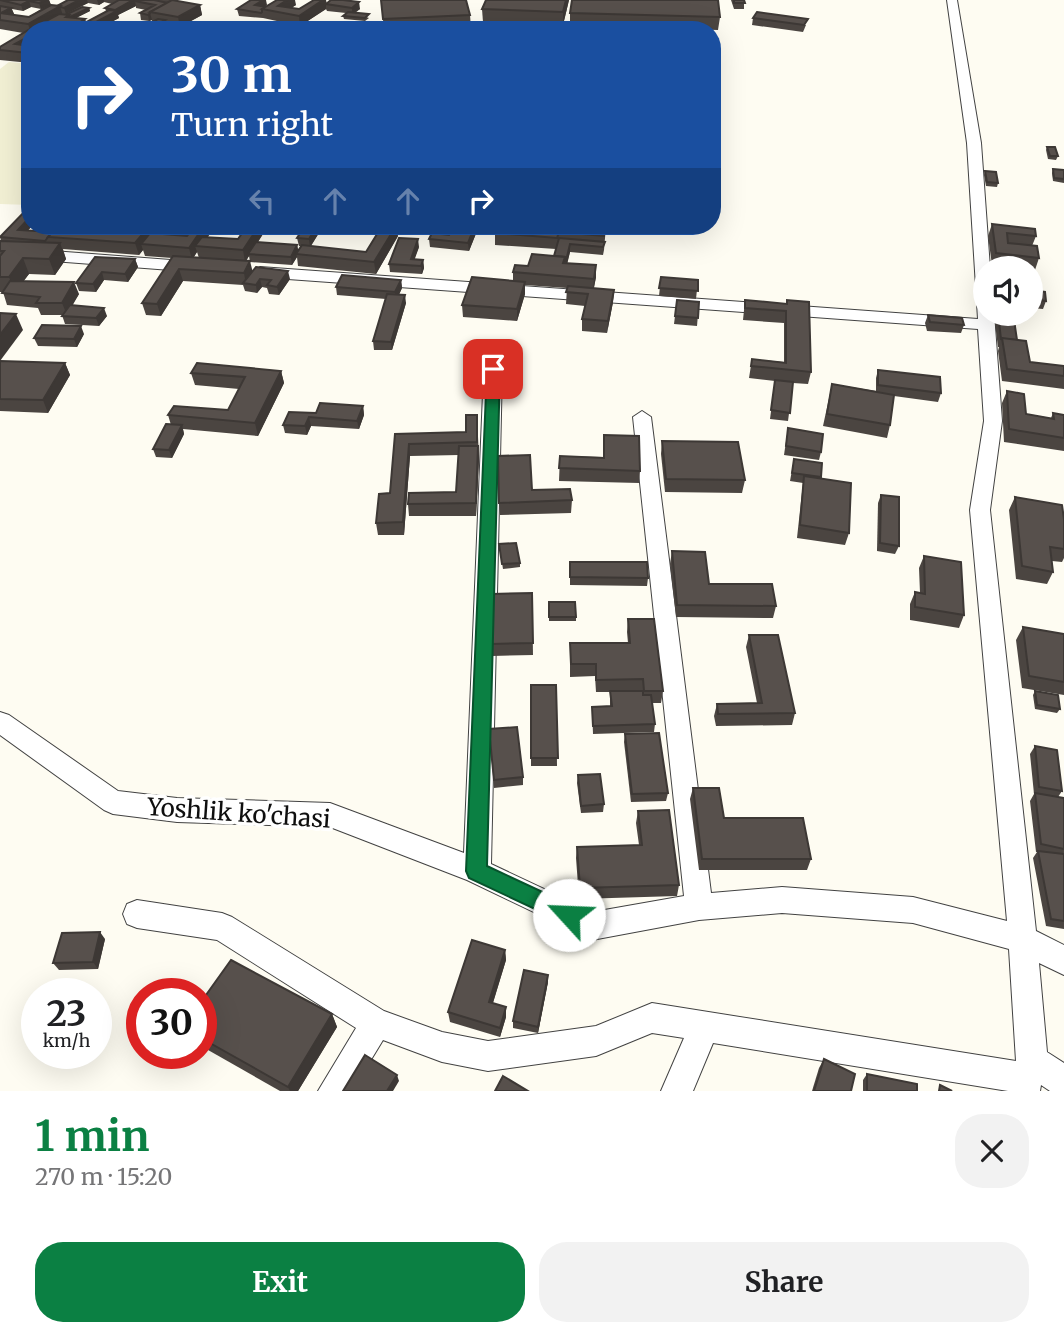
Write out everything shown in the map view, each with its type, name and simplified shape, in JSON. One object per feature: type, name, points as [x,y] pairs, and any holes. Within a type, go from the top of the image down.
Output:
[{"type":"street","points":[[952,0],[974,143],[981,256]]},
{"type":"street","points":[[0,252],[207,268]]},
{"type":"street","points":[[247,271],[973,324]]},
{"type":"street","points":[[985,326],[993,421],[980,510],[1023,939],[1028,1076]]},
{"type":"street","points":[[477,871],[493,369]]},
{"type":"street","points":[[642,417],[699,907]]},
{"type":"street","name":"Yoshlik ko'chasi","points":[[0,722],[113,802],[177,810],[330,816],[477,871],[592,926],[699,907],[782,900],[913,910],[1023,939],[1064,961]]},
{"type":"street","points":[[137,914],[222,927],[376,1023],[442,1046],[488,1056],[596,1041],[652,1018],[1064,1082]]},
{"type":"street","points":[[334,1091],[376,1023]]},
{"type":"street","points":[[677,1091],[705,1027]]},
{"type":"shaded area","points":[[9,62],[21,63],[21,205],[0,204],[0,69]]},
{"type":"building","points":[[0,0],[46,0],[39,3],[29,1],[21,5]]},
{"type":"building","points":[[68,0],[79,0],[64,8],[57,6]]},
{"type":"building","points":[[119,0],[133,0],[115,10],[105,8]]},
{"type":"building","points":[[172,0],[200,5],[178,17],[150,12]]},
{"type":"building","points":[[251,0],[263,0],[255,5],[266,7],[261,13],[237,9]]},
{"type":"building","points":[[277,0],[287,0],[278,6],[299,9],[314,0],[323,0],[299,16],[262,9]]},
{"type":"building","points":[[331,0],[359,2],[352,8],[326,4]]},
{"type":"building","points":[[381,0],[466,0],[470,15],[383,19]]},
{"type":"building","points":[[486,0],[566,0],[563,12],[482,9]]},
{"type":"building","points":[[572,0],[718,0],[720,17],[570,13]]},
{"type":"building","points":[[734,0],[744,0],[745,3],[734,3]]},
{"type":"building","points":[[135,1],[168,3],[148,15],[140,13],[155,5]]},
{"type":"building","points":[[51,5],[60,6],[33,21],[21,23],[0,20],[0,13],[29,17]]},
{"type":"building","points":[[0,6],[11,8],[0,13]]},
{"type":"building","points":[[82,7],[89,8],[70,17],[65,15]]},
{"type":"building","points":[[109,10],[117,11],[98,21],[88,21]]},
{"type":"building","points":[[348,12],[369,14],[365,18],[343,16]]},
{"type":"building","points":[[757,12],[808,19],[804,25],[753,18]]},
{"type":"building","points":[[59,14],[85,19],[82,21],[46,21]]},
{"type":"building","points":[[21,34],[21,41],[15,44],[21,45],[21,52],[0,50],[0,47]]},
{"type":"building","points":[[1047,147],[1055,147],[1058,156],[1050,156]]},
{"type":"building","points":[[1053,169],[1064,170],[1064,179],[1054,178]]},
{"type":"building","points":[[985,171],[996,172],[998,183],[987,182]]},
{"type":"building","points":[[21,215],[21,227],[18,230],[21,230],[21,235],[50,235],[45,241],[0,237]]},
{"type":"building","points":[[992,224],[1035,229],[1036,236],[1007,233],[1008,243],[1037,246],[1039,256],[996,253]]},
{"type":"building","points":[[50,235],[142,235],[135,243],[48,237]]},
{"type":"building","points":[[148,235],[198,235],[189,248],[141,244]]},
{"type":"building","points":[[241,235],[253,235],[243,250],[195,246],[202,237],[238,239]]},
{"type":"building","points":[[299,235],[311,235],[309,239],[297,238]]},
{"type":"building","points":[[376,235],[390,235],[374,262],[296,254],[302,245],[366,252]]},
{"type":"building","points":[[431,235],[471,235],[468,243],[429,239]]},
{"type":"building","points":[[520,235],[558,235],[557,238]]},
{"type":"building","points":[[399,238],[418,239],[411,259],[423,260],[421,266],[389,264]]},
{"type":"building","points":[[559,238],[605,242],[603,247],[570,244],[565,261],[565,257],[554,256]]},
{"type":"building","points":[[0,241],[60,243],[49,259],[23,258],[9,277],[0,277],[0,256],[4,251],[0,251]]},
{"type":"building","points":[[256,242],[297,245],[291,257],[248,254]]},
{"type":"building","points":[[532,254],[565,257],[563,263],[596,265],[594,279],[513,272],[515,265],[528,266]]},
{"type":"building","points":[[173,256],[250,261],[244,273],[179,269],[157,304],[142,303]]},
{"type":"building","points":[[95,257],[135,259],[125,274],[102,272],[93,284],[76,283]]},
{"type":"building","points":[[256,267],[288,271],[277,287],[267,285],[271,280],[260,279],[256,285],[243,283]]},
{"type":"building","points":[[342,275],[401,280],[395,292],[336,287]]},
{"type":"building","points":[[472,277],[525,282],[517,309],[462,305]]},
{"type":"building","points":[[661,277],[698,280],[698,291],[659,288]]},
{"type":"building","points":[[10,281],[74,282],[62,303],[36,303],[40,297],[2,293]]},
{"type":"building","points":[[568,286],[614,290],[608,321],[582,319],[588,294],[566,292]]},
{"type":"building","points":[[387,294],[405,295],[391,342],[373,341]]},
{"type":"building","points":[[677,300],[699,302],[698,318],[675,316]]},
{"type":"building","points":[[745,300],[787,304],[787,300],[809,302],[811,372],[751,366],[752,359],[786,363],[786,311],[745,308]]},
{"type":"building","points":[[70,305],[104,308],[96,318],[62,316]]},
{"type":"building","points":[[0,313],[16,314],[0,335]]},
{"type":"building","points":[[928,315],[962,318],[964,325],[930,322]]},
{"type":"building","points":[[42,325],[81,326],[74,339],[34,338]]},
{"type":"building","points":[[1000,326],[1015,326],[1017,340],[1001,339]]},
{"type":"building","points":[[1002,338],[1026,341],[1030,362],[1064,366],[1064,376],[1007,369]]},
{"type":"building","points":[[0,361],[65,363],[43,400],[0,399]]},
{"type":"building","points":[[197,363],[281,371],[255,423],[168,415],[174,406],[228,410],[245,377],[191,373]]},
{"type":"building","points":[[878,370],[940,377],[941,393],[878,385]]},
{"type":"building","points":[[775,380],[793,382],[790,413],[771,410]]},
{"type":"building","points":[[832,384],[894,395],[890,425],[827,414]]},
{"type":"building","points":[[1007,391],[1024,394],[1026,414],[1054,419],[1053,413],[1064,415],[1064,438],[1009,429]]},
{"type":"building","points":[[320,403],[363,406],[357,421],[309,417],[305,426],[283,425],[289,412],[316,413]]},
{"type":"building","points":[[466,415],[477,415],[477,442],[409,444],[403,522],[376,523],[379,494],[390,493],[395,434],[466,432]]},
{"type":"building","points":[[166,424],[182,425],[169,450],[153,449]]},
{"type":"building","points":[[788,428],[823,434],[821,452],[786,446]]},
{"type":"building","points":[[604,435],[639,436],[640,471],[559,468],[560,456],[604,458]]},
{"type":"building","points":[[662,441],[738,442],[745,480],[666,479]]},
{"type":"building","points":[[459,446],[478,446],[476,503],[408,504],[409,493],[456,492]]},
{"type":"building","points":[[530,455],[532,490],[570,489],[572,500],[499,503],[498,456]]},
{"type":"building","points":[[794,459],[822,463],[821,477],[792,473]]},
{"type":"building","points":[[804,476],[851,483],[849,533],[800,525]]},
{"type":"building","points":[[881,495],[899,497],[899,546],[880,543]]},
{"type":"building","points":[[1015,497],[1062,505],[1064,549],[1050,547],[1053,572],[1022,566]]},
{"type":"building","points":[[516,543],[520,563],[502,564],[499,544]]},
{"type":"building","points":[[672,551],[705,552],[709,584],[772,584],[776,606],[677,605]]},
{"type":"building","points":[[924,556],[961,562],[964,615],[915,607],[915,592],[925,594]]},
{"type":"building","points":[[570,562],[647,562],[648,578],[570,577]]},
{"type":"building","points":[[532,593],[533,643],[491,644],[492,594]]},
{"type":"building","points":[[549,602],[575,602],[576,617],[549,617]]},
{"type":"building","points":[[628,619],[654,619],[663,691],[644,691],[643,679],[596,680],[596,664],[571,664],[570,643],[630,643]]},
{"type":"building","points":[[1023,627],[1064,634],[1064,682],[1029,676]]},
{"type":"building","points":[[749,635],[778,635],[795,713],[718,714],[717,704],[762,703]]},
{"type":"building","points":[[531,685],[556,685],[558,758],[531,758]]},
{"type":"building","points":[[610,691],[643,691],[643,695],[651,695],[655,724],[593,726],[592,707],[612,706]]},
{"type":"building","points":[[1035,691],[1058,695],[1060,709],[1037,705]]},
{"type":"building","points":[[517,727],[523,777],[494,780],[489,729]]},
{"type":"building","points":[[659,733],[668,793],[632,794],[625,734]]},
{"type":"building","points":[[1035,746],[1057,750],[1062,791],[1039,787]]},
{"type":"building","points":[[600,774],[604,804],[581,806],[578,775]]},
{"type":"building","points":[[693,788],[719,788],[724,818],[803,818],[811,859],[702,859]]},
{"type":"building","points":[[1035,793],[1064,798],[1064,849],[1041,844]]},
{"type":"building","points":[[669,810],[679,885],[580,888],[577,847],[642,845],[638,811]]},
{"type":"building","points":[[1038,851],[1064,854],[1064,921],[1051,919]]},
{"type":"building","points":[[100,932],[93,962],[53,963],[62,933]]},
{"type":"building","points":[[472,940],[505,950],[489,1002],[506,1007],[500,1028],[448,1012]]},
{"type":"building","points":[[231,960],[332,1014],[288,1087],[217,1047],[217,980]]},
{"type":"building","points":[[524,970],[548,975],[538,1027],[513,1021]]},
{"type":"building","points":[[365,1055],[397,1075],[387,1091],[343,1091]]},
{"type":"building","points":[[824,1059],[855,1074],[851,1091],[814,1091]]},
{"type":"building","points":[[867,1074],[917,1084],[917,1091],[867,1091]]},
{"type":"building","points":[[503,1076],[528,1091],[495,1091]]},
{"type":"building","points":[[940,1085],[952,1091],[939,1091]]},
{"type":"route","points":[[493,369],[477,871],[569,915]]}]
